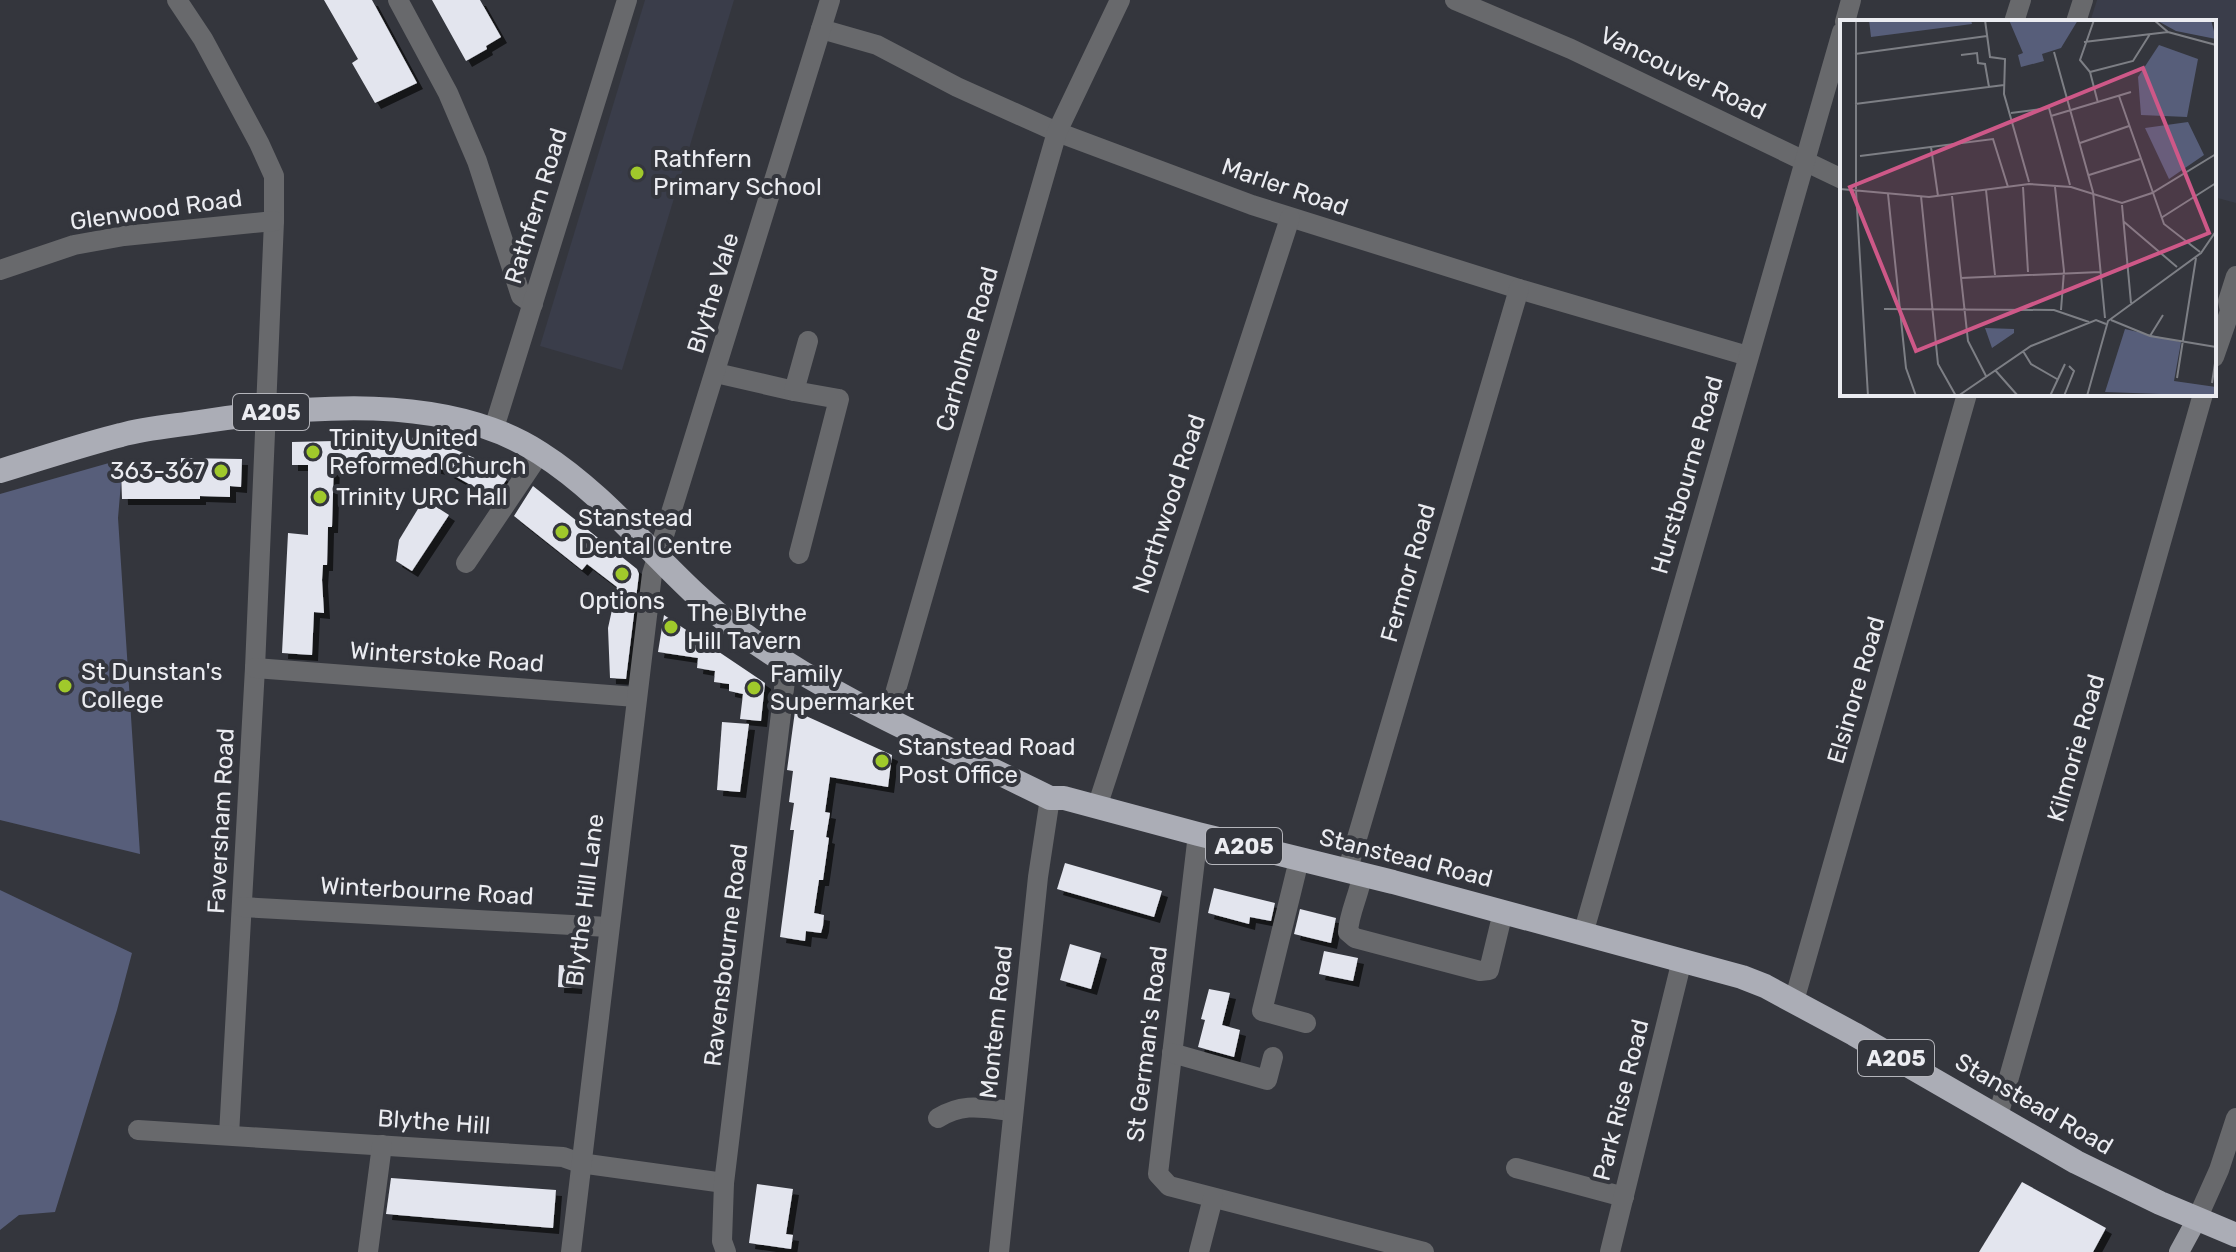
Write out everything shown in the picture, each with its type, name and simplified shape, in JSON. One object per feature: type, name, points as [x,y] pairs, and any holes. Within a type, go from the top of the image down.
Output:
[{"type":"highway","name":"Stanstead Road","points":[[0,471],[124,434],[265,412],[366,410],[420,413],[494,428],[540,453],[592,493],[696,596],[787,664],[887,721],[928,737],[1050,798],[1064,798],[1742,977],[1794,1001],[2114,1182],[2236,1235]]},
{"type":"main road","points":[[2179,1252],[2197,1219]]},
{"type":"street","name":"Faversham Road","points":[[177,0],[203,39],[274,176],[255,668],[229,1135]]},
{"type":"street","points":[[398,0],[448,93],[477,161],[521,296],[533,304]]},
{"type":"street","name":"Rathfern Road","points":[[494,428],[627,0]]},
{"type":"street","name":"Blythe Vale","points":[[656,555],[677,499],[830,0]]},
{"type":"street","name":"Carholme Road","points":[[887,721],[1057,132],[1120,0]]},
{"type":"street","name":"Vancouver Road","points":[[1455,0],[1583,54],[1840,178]]},
{"type":"street","points":[[1846,20],[1851,0]]},
{"type":"street","points":[[2015,20],[2021,0]]},
{"type":"street","points":[[2077,20],[2083,0]]},
{"type":"street","name":"Marler Road","points":[[821,29],[877,45],[1057,132],[1290,218],[1748,356]]},
{"type":"street","name":"Hurstbourne Road","points":[[1583,934],[1840,39]]},
{"type":"street","name":"Northwood Road","points":[[1097,807],[1290,218]]},
{"type":"street","name":"Glenwood Road","points":[[0,270],[74,245],[124,236],[274,221]]},
{"type":"street","points":[[2216,351],[2230,311],[2228,301],[2236,276]]},
{"type":"street","name":"Fermor Road","points":[[1503,912],[1489,970],[1480,971],[1355,938],[1348,932],[1360,891],[1354,874],[1519,289]]},
{"type":"street","points":[[794,391],[808,341]]},
{"type":"street","points":[[716,373],[839,399],[799,554]]},
{"type":"street","name":"Elsinore Road","points":[[1794,1001],[1966,396]]},
{"type":"street","name":"Kilmorie Road","points":[[1998,1116],[2202,396]]},
{"type":"street","points":[[466,563],[540,453]]},
{"type":"street","name":"Blythe Hill Lane","points":[[571,1252],[636,697],[656,555]]},
{"type":"street","name":"Ravensbourne Road","points":[[726,1252],[722,1241],[724,1183],[787,664]]},
{"type":"street","name":"Winterstoke Road","points":[[255,668],[636,697]]},
{"type":"street","name":"Montem Road","points":[[999,1252],[1038,877],[1050,798]]},
{"type":"street","name":"St German's Road","points":[[1198,834],[1158,1174],[1169,1186],[1361,1244],[1424,1252]]},
{"type":"street","points":[[1299,860],[1262,1011],[1306,1023]]},
{"type":"street","name":"Winterbourne Road","points":[[242,907],[608,927]]},
{"type":"street","name":"Park Rise Road","points":[[1610,1252],[1682,960]]},
{"type":"street","points":[[1172,1053],[1267,1080],[1273,1057]]},
{"type":"street","points":[[938,1118],[954,1108],[965,1106],[1012,1111]]},
{"type":"street","points":[[2197,1219],[2219,1170],[2236,1118]]},
{"type":"street","name":"Blythe Hill","points":[[138,1130],[563,1157],[580,1163],[724,1183]]},
{"type":"street","points":[[368,1252],[382,1145]]},
{"type":"street","points":[[1516,1168],[1624,1197]]},
{"type":"street","points":[[1199,1252],[1213,1198]]},
{"type":"shaded area","name":"Rathfern Primary School","points":[[645,0],[734,0],[622,370],[540,346]]},
{"type":"shaded area","points":[[2097,0],[2236,0],[2236,203],[2216,198],[2216,20],[2091,20]]},
{"type":"shaded area","points":[[123,459],[118,518],[140,854],[0,820],[0,494]]},
{"type":"shaded area","points":[[0,890],[132,953],[55,1212],[19,1215],[0,1230]]},
{"type":"building","points":[[324,0],[372,0],[417,83],[375,103],[352,63],[358,59]]},
{"type":"building","points":[[432,0],[480,0],[501,37],[466,61]]},
{"type":"building","points":[[334,435],[410,437],[452,448],[481,461],[507,479],[494,498],[444,470],[419,464],[334,461],[332,527],[328,527],[327,565],[323,565],[322,580],[324,613],[314,612],[312,655],[282,653],[288,533],[308,535],[308,465],[292,465],[292,442],[334,441]]},
{"type":"building","points":[[181,458],[242,459],[241,487],[230,486],[230,497],[122,499],[121,471],[181,471]]},
{"type":"building","points":[[533,486],[637,569],[639,574],[626,679],[610,678],[608,628],[617,587],[587,564],[582,570],[514,516]]},
{"type":"building","points":[[424,499],[449,515],[412,571],[396,561],[399,540]]},
{"type":"building","points":[[664,615],[765,683],[761,721],[740,719],[743,694],[729,691],[729,684],[714,682],[715,671],[697,668],[698,658],[658,652]]},
{"type":"building","points":[[795,711],[892,755],[888,787],[830,777],[825,812],[830,813],[826,837],[829,838],[814,913],[824,915],[823,926],[821,933],[806,931],[805,941],[780,937],[794,830],[790,830],[794,803],[789,802],[793,771],[787,770]]},
{"type":"building","points":[[722,722],[749,724],[740,792],[717,790]]},
{"type":"building","points":[[1065,863],[1162,891],[1154,917],[1057,889]]},
{"type":"building","points":[[1214,888],[1275,903],[1271,921],[1250,917],[1249,924],[1208,913]]},
{"type":"building","points":[[1300,909],[1336,918],[1331,943],[1294,934]]},
{"type":"building","points":[[1070,944],[1101,953],[1091,989],[1060,980]]},
{"type":"building","points":[[1324,951],[1358,958],[1353,981],[1319,974]]},
{"type":"building","points":[[559,965],[578,966],[576,988],[558,987]]},
{"type":"building","points":[[1209,989],[1230,993],[1222,1025],[1240,1030],[1234,1057],[1198,1047]]},
{"type":"building","points":[[391,1178],[556,1190],[553,1228],[386,1214]]},
{"type":"building","points":[[2022,1182],[2106,1228],[2093,1252],[1979,1252]]},
{"type":"building","points":[[757,1184],[793,1189],[786,1234],[793,1235],[791,1249],[749,1243]]},
{"type":"place","name":"Rathfern Primary School","points":[[637,173]]},
{"type":"place","name":"Trinity United Reformed Church","points":[[313,452]]},
{"type":"place","name":"363-367","points":[[221,471]]},
{"type":"place","name":"Trinity URC Hall","points":[[320,497]]},
{"type":"place","name":"Stanstead Dental Centre","points":[[562,532]]},
{"type":"place","name":"Options","points":[[622,574]]},
{"type":"place","name":"The Blythe Hill Tavern","points":[[671,627]]},
{"type":"place","name":"St Dunstan's College","points":[[65,686]]},
{"type":"place","name":"Family Supermarket","points":[[754,688]]},
{"type":"place","name":"Stanstead Road Post Office","points":[[882,761]]}]
